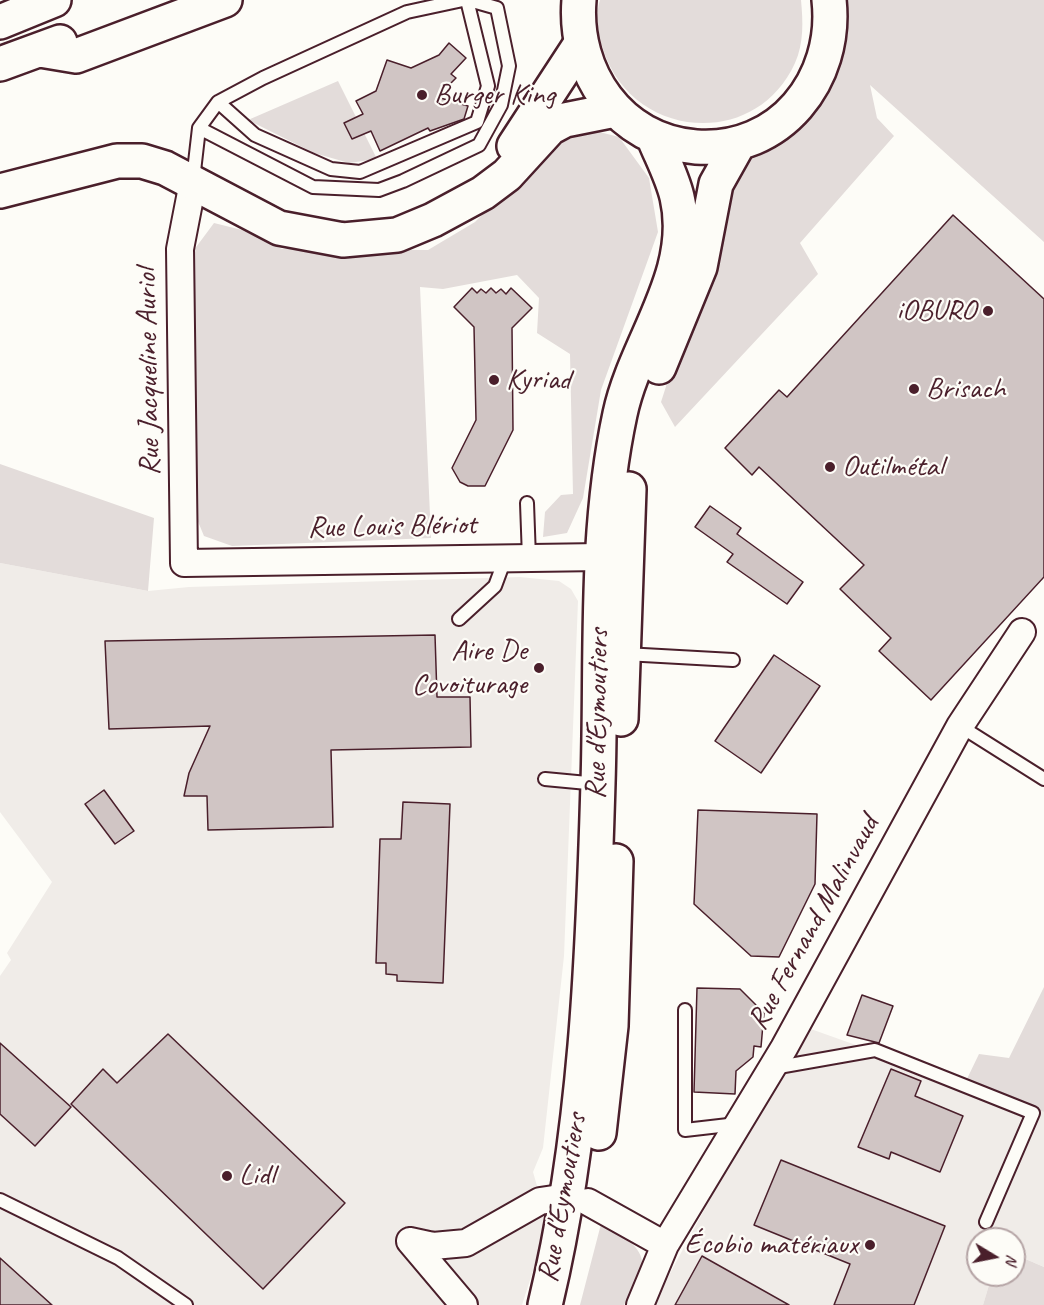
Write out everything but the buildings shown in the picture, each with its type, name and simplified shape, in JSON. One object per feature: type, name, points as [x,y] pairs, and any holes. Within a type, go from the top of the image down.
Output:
[{"type":"main road","points":[[0,20],[21,0]]},
{"type":"main road","points":[[0,20],[54,0]]},
{"type":"main road","points":[[0,64],[40,50],[159,0]]},
{"type":"main road","points":[[40,50],[76,56],[225,0]]},
{"type":"main road","points":[[579,0],[580,45],[593,80],[615,110],[633,125],[653,136],[695,147],[739,142],[775,126],[804,99],[824,64],[832,25],[829,0]]},
{"type":"main road","points":[[483,193],[580,45]]},
{"type":"main road","points":[[0,191],[117,161],[142,161],[165,168],[279,228],[343,240],[397,235],[433,220],[483,193],[507,175],[550,128],[565,120],[615,110]]},
{"type":"main road","name":"Rue d'Eymoutiers","points":[[544,1305],[578,1200],[578,1122],[598,784],[601,557],[620,411],[678,256],[680,226],[677,198],[653,136]]},
{"type":"main road","points":[[565,1305],[578,1200],[597,1152],[611,1026],[629,492],[638,436],[654,379],[700,267],[716,184],[739,142]]},
{"type":"street","name":"Rue Jacqueline Auriol","points":[[184,563],[180,249],[193,182]]},
{"type":"street","name":"Rue Louis Blériot","points":[[184,563],[601,557]]},
{"type":"street","name":"Rue Fernand Malinvaud","points":[[640,1305],[665,1245],[772,1068],[960,726],[1022,632]]},
{"type":"street","points":[[464,1305],[410,1241],[434,1246],[466,1243],[540,1201],[578,1200],[665,1245]]},
{"type":"lane","points":[[218,102],[255,135],[331,169],[360,172],[477,122],[488,86],[466,0]]},
{"type":"lane","points":[[193,182],[200,128],[218,102],[407,12],[466,0],[497,8],[509,66],[501,105],[479,145],[403,181],[379,190],[313,187],[200,128]]},
{"type":"lane","points":[[459,619],[495,586],[517,558],[527,503]]},
{"type":"lane","points":[[623,654],[733,660]]},
{"type":"lane","points":[[960,726],[1044,780]]},
{"type":"lane","points":[[545,779],[598,784]]},
{"type":"lane","points":[[685,1010],[685,1130],[738,1124]]},
{"type":"lane","points":[[772,1068],[875,1050],[1033,1113],[986,1222]]},
{"type":"lane","points":[[0,1200],[118,1258],[186,1305]]},
{"type":"shaded area","points":[[600,0],[801,0],[800,48],[795,63],[776,91],[752,111],[724,121],[694,123],[666,116],[639,102],[618,79],[600,38],[597,18]]},
{"type":"shaded area","points":[[840,0],[1044,0],[1044,242],[870,85],[877,118],[894,136],[800,243],[818,274],[675,427],[661,402],[739,160],[825,94],[848,34]]},
{"type":"shaded area","points":[[338,81],[377,159],[349,163],[314,153],[248,120]]},
{"type":"shaded area","points":[[588,129],[619,137],[649,178],[658,232],[601,390],[583,498],[567,533],[543,537],[545,512],[561,495],[573,494],[570,354],[537,333],[539,298],[517,275],[443,289],[420,287],[431,538],[232,546],[204,536],[194,512],[188,258],[214,223],[242,230],[282,249],[428,250],[475,222],[556,140]]},
{"type":"shaded area","points":[[0,464],[154,518],[148,591],[0,563]]},
{"type":"shaded area","points":[[0,563],[148,591],[189,587],[520,577],[559,581],[571,589],[578,601],[564,956],[543,1148],[533,1172],[548,1224],[522,1305],[0,1305],[0,976],[11,960],[7,953],[52,882],[0,812]]},
{"type":"shaded area","points":[[1044,987],[1044,1112],[964,1085],[979,1054],[1009,1058]]},
{"type":"shaded area","points":[[808,1028],[1044,1112],[1044,1267],[1026,1259],[1026,1227],[966,1227],[966,1287],[988,1287],[983,1305],[653,1305],[744,1136]]},
{"type":"shaded area","points":[[601,1224],[628,1240],[642,1259],[639,1276],[624,1305],[580,1305]]},
{"type":"shaded area","points":[[1026,1259],[1044,1267],[1044,1305],[983,1305],[988,1287],[1026,1287]]},
{"type":"place","name":"Burger King","points":[[422,95]]},
{"type":"place","name":"iOBURO","points":[[988,311]]},
{"type":"place","name":"Kyriad","points":[[494,380]]},
{"type":"place","name":"Brisach","points":[[914,389]]},
{"type":"place","name":"Outilmétal","points":[[830,467]]},
{"type":"place","name":"Aire De Covoiturage","points":[[539,668]]},
{"type":"place","name":"Lidl","points":[[227,1176]]},
{"type":"place","name":"Écobio matériaux","points":[[870,1245]]}]
